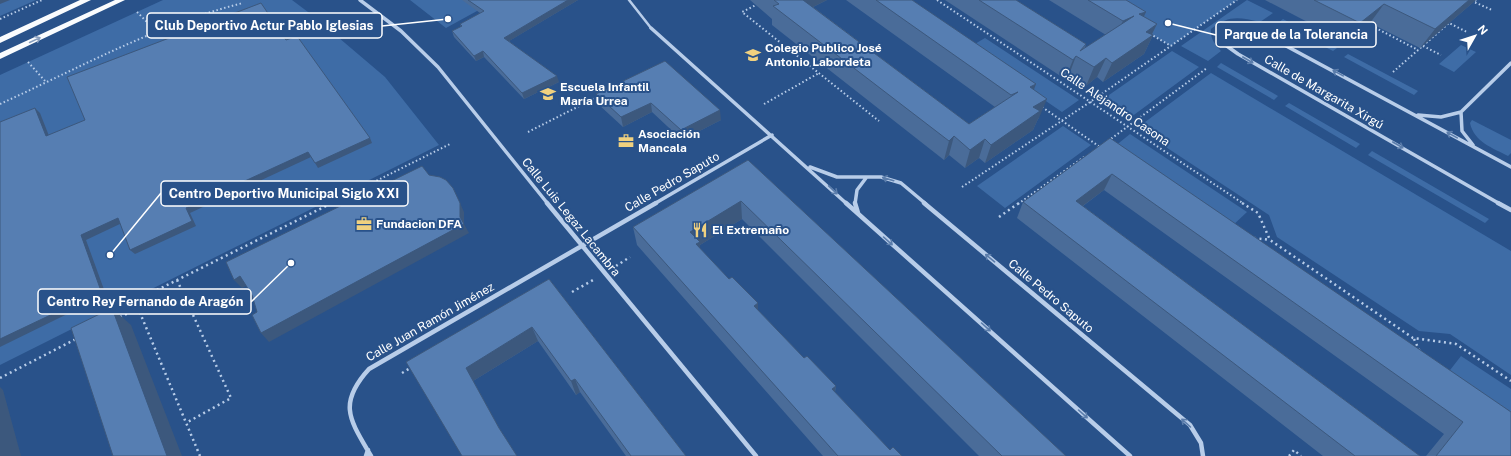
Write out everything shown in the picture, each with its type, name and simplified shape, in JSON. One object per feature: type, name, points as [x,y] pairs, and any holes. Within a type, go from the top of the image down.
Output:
[{"type":"main road","points":[[0,40],[87,0]]},
{"type":"main road","points":[[0,56],[121,0]]},
{"type":"street","name":"Calle Luis Legaz Lacambra","points":[[360,0],[396,26],[423,50],[581,245],[756,456]]},
{"type":"street","name":"Calle de Margarita Xirgú","points":[[1511,167],[1251,27],[1235,25],[1223,31],[1221,35],[1224,44],[1238,54],[1511,210]]},
{"type":"street","name":"Calle Pedro Saputo","points":[[652,28],[859,215],[1130,456]]},
{"type":"street","points":[[1461,112],[1511,63]]},
{"type":"street","name":"Calle de Margarita Xirgú","points":[[1414,114],[1435,117],[1461,112],[1462,131],[1468,140],[1482,151]]},
{"type":"street","name":"Calle Pedro Saputo","points":[[581,245],[772,135]]},
{"type":"street","name":"Calle Pedro Saputo","points":[[806,166],[837,177],[881,177],[902,183],[1190,425],[1198,436],[1203,449],[1203,456]]},
{"type":"street","points":[[859,215],[854,202],[854,193],[866,178]]},
{"type":"street","name":"Calle Juan Ramón Jiménez","points":[[371,456],[349,412],[349,400],[352,389],[358,379],[369,369],[392,355],[581,245]]},
{"type":"street","points":[[366,456],[368,450]]},
{"type":"lane","name":"Calle Pedro Saputo","points":[[629,0],[652,28]]},
{"type":"path","points":[[0,19],[42,0]]},
{"type":"path","name":"Calle Alejandro Casona","points":[[937,0],[1258,213],[1270,240]]},
{"type":"path","points":[[962,187],[1090,102],[1237,0]]},
{"type":"path","points":[[1476,0],[1474,2],[1492,10]]},
{"type":"path","points":[[0,104],[157,32],[208,12],[243,3]]},
{"type":"path","points":[[761,3],[742,12],[879,121]]},
{"type":"path","points":[[137,12],[148,21],[157,32]]},
{"type":"path","points":[[1393,72],[1449,24],[1467,32]]},
{"type":"path","points":[[1343,46],[1370,25],[1418,50]]},
{"type":"path","points":[[1144,31],[1171,46]]},
{"type":"path","points":[[1423,46],[1441,55]]},
{"type":"path","points":[[28,62],[46,82]]},
{"type":"path","points":[[1093,151],[1207,68]]},
{"type":"path","points":[[764,104],[819,73]]},
{"type":"path","points":[[528,132],[599,96]]},
{"type":"path","points":[[1035,102],[1106,151]]},
{"type":"path","points":[[200,456],[135,301],[450,144]]},
{"type":"path","points":[[999,216],[1087,155]]},
{"type":"path","points":[[1250,238],[1270,240],[1413,338],[1456,344],[1511,381]]},
{"type":"path","points":[[177,280],[231,398],[186,423]]},
{"type":"path","points":[[118,318],[139,308]]},
{"type":"path","points":[[0,378],[84,336]]},
{"type":"path","points":[[1413,338],[1424,360]]},
{"type":"path","points":[[402,373],[415,365]]},
{"type":"path","points":[[1289,456],[1294,450],[1302,456]]},
{"type":"shaded area","points":[[0,0],[36,0],[0,16]]},
{"type":"shaded area","points":[[163,0],[292,0],[312,15],[385,77],[439,145],[0,365],[0,75]]},
{"type":"shaded area","points":[[410,0],[497,0],[446,28]]},
{"type":"shaded area","points":[[1093,0],[1237,0],[1171,46]]},
{"type":"shaded area","points":[[1247,0],[1273,13],[1260,22],[1234,18],[1217,24],[1211,29],[1211,36],[1221,51],[1208,61],[1181,46]]},
{"type":"shaded area","points":[[1283,19],[1337,48],[1333,51],[1278,23]]},
{"type":"shaded area","points":[[985,38],[1079,100],[1062,112],[968,48]]},
{"type":"shaded area","points":[[1461,45],[1476,52],[1454,72],[1439,64]]},
{"type":"shaded area","points":[[1172,51],[1199,67],[1127,120],[1099,102]]},
{"type":"shaded area","points":[[1348,54],[1418,91],[1414,95],[1344,57]]},
{"type":"shaded area","points":[[1221,63],[1278,96],[1274,100],[1217,67]]},
{"type":"shaded area","points":[[1211,73],[1511,251],[1511,375],[1450,334],[1419,331],[1277,237],[1269,215],[1137,128]]},
{"type":"shaded area","points":[[1289,103],[1360,144],[1356,148],[1285,106]]},
{"type":"shaded area","points":[[1472,120],[1511,140],[1511,153],[1508,156],[1480,140],[1472,130],[1470,123]]},
{"type":"shaded area","points":[[1063,126],[1091,145],[1005,208],[977,186]]},
{"type":"shaded area","points":[[1130,134],[1247,212],[1231,227],[1114,147]]},
{"type":"shaded area","points":[[1372,151],[1489,219],[1485,223],[1368,155]]},
{"type":"shaded area","points":[[1461,356],[1511,389],[1511,418],[1447,374]]},
{"type":"building","points":[[468,0],[568,0],[504,38],[557,76],[522,93],[483,51],[474,56],[452,31],[462,26],[460,24],[484,11]]},
{"type":"building","points":[[774,0],[803,0],[969,124],[1018,92],[1011,95],[876,0],[912,0],[1036,84],[1030,87],[1047,99],[1033,107],[1040,111],[991,145],[985,139],[970,150],[954,136],[949,141],[773,6],[779,4]]},
{"type":"building","points":[[979,0],[1016,0],[1086,44],[1080,51],[1134,16],[1123,21],[1088,0],[1126,0],[1146,12],[1139,14],[1157,24],[1146,32],[1153,35],[1112,63],[1106,58],[1094,67],[1076,56],[1073,60]]},
{"type":"building","points":[[1314,0],[1469,0],[1435,29],[1384,4],[1360,23]]},
{"type":"building","points":[[261,3],[286,40],[297,36],[370,138],[315,163],[308,152],[186,208],[192,221],[130,250],[118,218],[81,235],[101,291],[0,339],[0,122],[35,108],[46,136],[85,120],[67,77]]},
{"type":"building","points":[[665,61],[720,110],[681,130],[651,103],[621,117],[596,94]]},
{"type":"building","points":[[1110,138],[1511,412],[1511,456],[1436,456],[1463,422],[1112,174],[1076,201],[1420,456],[1355,456],[1023,202]]},
{"type":"building","points":[[748,160],[1066,456],[1002,456],[741,201],[690,232],[700,242],[696,244],[729,279],[732,277],[758,303],[754,306],[804,358],[807,356],[836,386],[832,389],[890,450],[893,447],[902,456],[838,456],[633,227]]},
{"type":"building","points":[[422,166],[429,175],[446,180],[453,188],[460,203],[460,217],[464,224],[261,333],[252,315],[257,312],[252,295],[240,276],[234,280],[226,262]]},
{"type":"building","points":[[549,279],[686,456],[631,456],[575,379],[571,381],[532,327],[466,368],[499,428],[517,456],[462,456],[406,362]]},
{"type":"building","points":[[112,308],[167,456],[113,456],[71,328]]},
{"type":"place","name":"Club Deportivo Actur Pablo Iglesias","points":[[448,19]]},
{"type":"place","name":"Parque de la Tolerancia","points":[[1168,23]]},
{"type":"place","name":"Colegio Publico José Antonio Labordeta","points":[[753,55]]},
{"type":"place","name":"Escuela Infantil María Urrea","points":[[548,94]]},
{"type":"place","name":"Asociación Mancala","points":[[626,141]]},
{"type":"place","name":"Fundacion DFA","points":[[364,224]]},
{"type":"place","name":"El Extremaño","points":[[700,230]]},
{"type":"place","name":"Centro Deportivo Municipal Siglo XXI","points":[[110,255]]},
{"type":"place","name":"Centro Rey Fernando de Aragón","points":[[291,263]]}]
